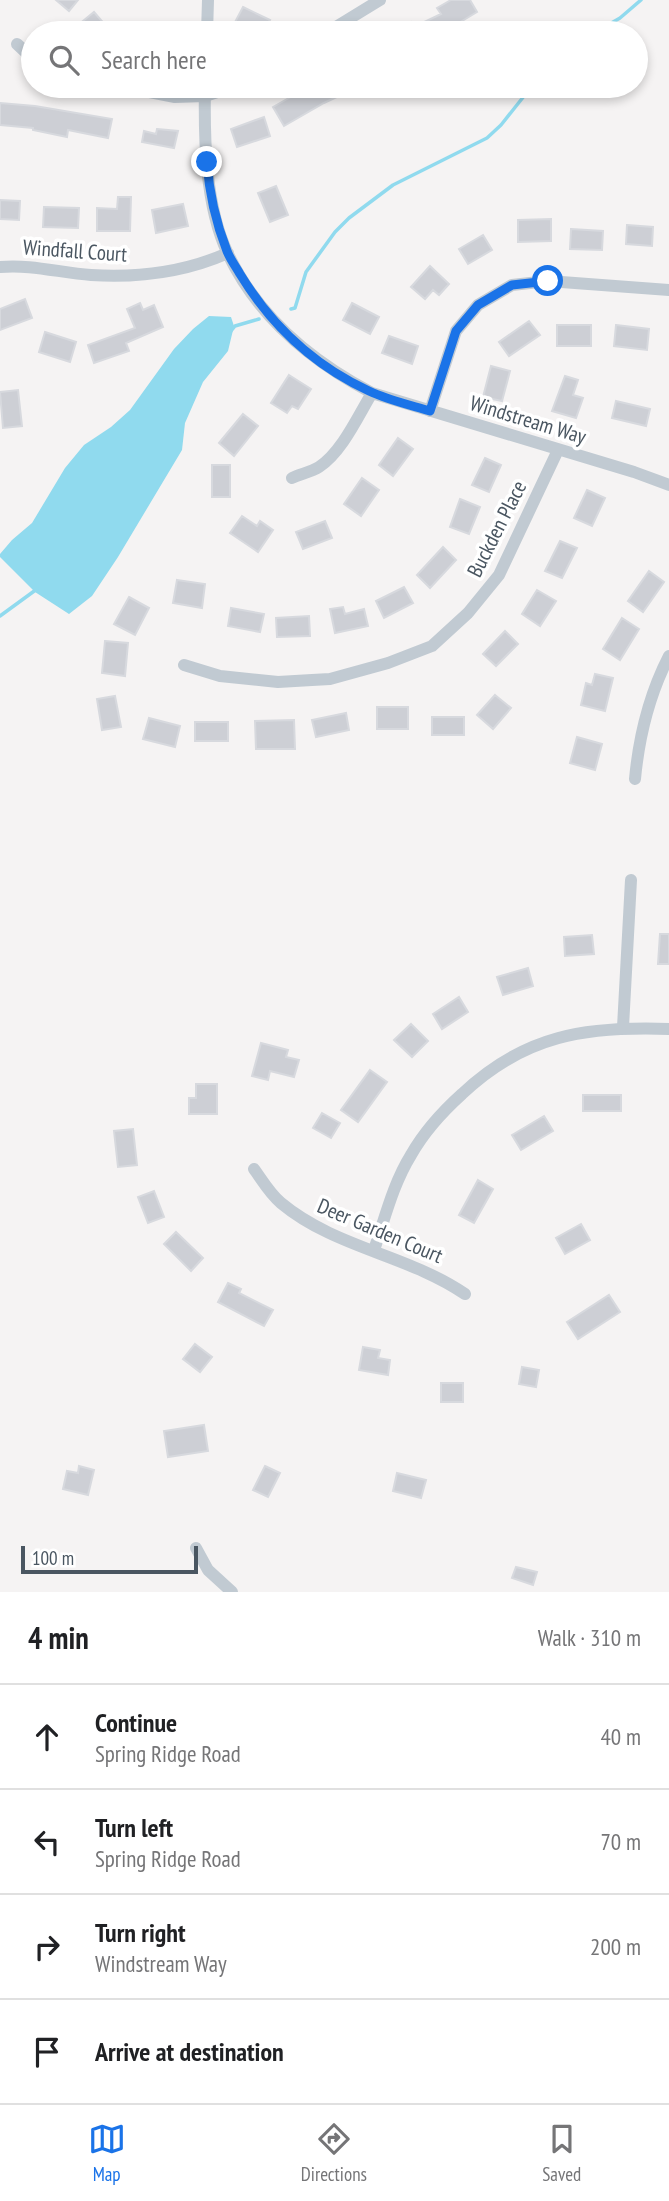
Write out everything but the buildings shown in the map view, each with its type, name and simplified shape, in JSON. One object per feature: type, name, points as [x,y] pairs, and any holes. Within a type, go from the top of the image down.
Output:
[{"type":"street","points":[[207,21],[208,0]]},
{"type":"street","points":[[346,21],[380,0]]},
{"type":"street","points":[[18,44],[21,47]]},
{"type":"street","name":"Windstream Way","points":[[205,98],[208,176],[217,220],[228,253],[265,311],[310,355],[340,376],[372,393],[669,485]]},
{"type":"street","name":"Windfall Court","points":[[0,267],[24,267],[91,275],[132,275],[180,270],[204,264],[228,253]]},
{"type":"street","points":[[430,411],[456,331],[478,305],[512,285],[548,281],[669,290]]},
{"type":"street","points":[[292,478],[319,467],[332,454],[346,437],[372,393]]},
{"type":"street","name":"Buckden Place","points":[[184,665],[220,676],[278,682],[330,679],[388,663],[432,646],[468,613],[499,575],[558,450]]},
{"type":"street","points":[[635,779],[647,711],[669,656]]},
{"type":"street","points":[[623,1027],[632,880]]},
{"type":"street","points":[[374,1250],[397,1184],[410,1157],[444,1110],[482,1075],[522,1050],[543,1042],[623,1027],[669,1029]]},
{"type":"street","name":"Deer Garden Court","points":[[254,1169],[279,1201],[301,1218],[323,1231],[444,1279],[465,1294]]},
{"type":"street","points":[[196,1548],[208,1570],[232,1592]]},
{"type":"water","points":[[209,316],[231,317],[234,326],[228,351],[203,382],[185,423],[182,450],[92,596],[69,614],[35,592],[0,554],[32,523],[65,468],[84,445],[130,410],[174,349]]},
{"type":"waterway","points":[[615,21],[641,0]]},
{"type":"waterway","points":[[291,309],[295,308],[306,272],[335,232],[349,218],[393,185],[487,138],[522,98]]},
{"type":"waterway","points":[[231,331],[235,326],[259,319]]},
{"type":"waterway","points":[[0,616],[37,589]]},
{"type":"route","points":[[207,162],[217,220],[228,253],[250,291],[265,311],[310,355],[340,376],[372,393],[430,411],[456,331],[478,305],[512,285],[548,281]]}]
